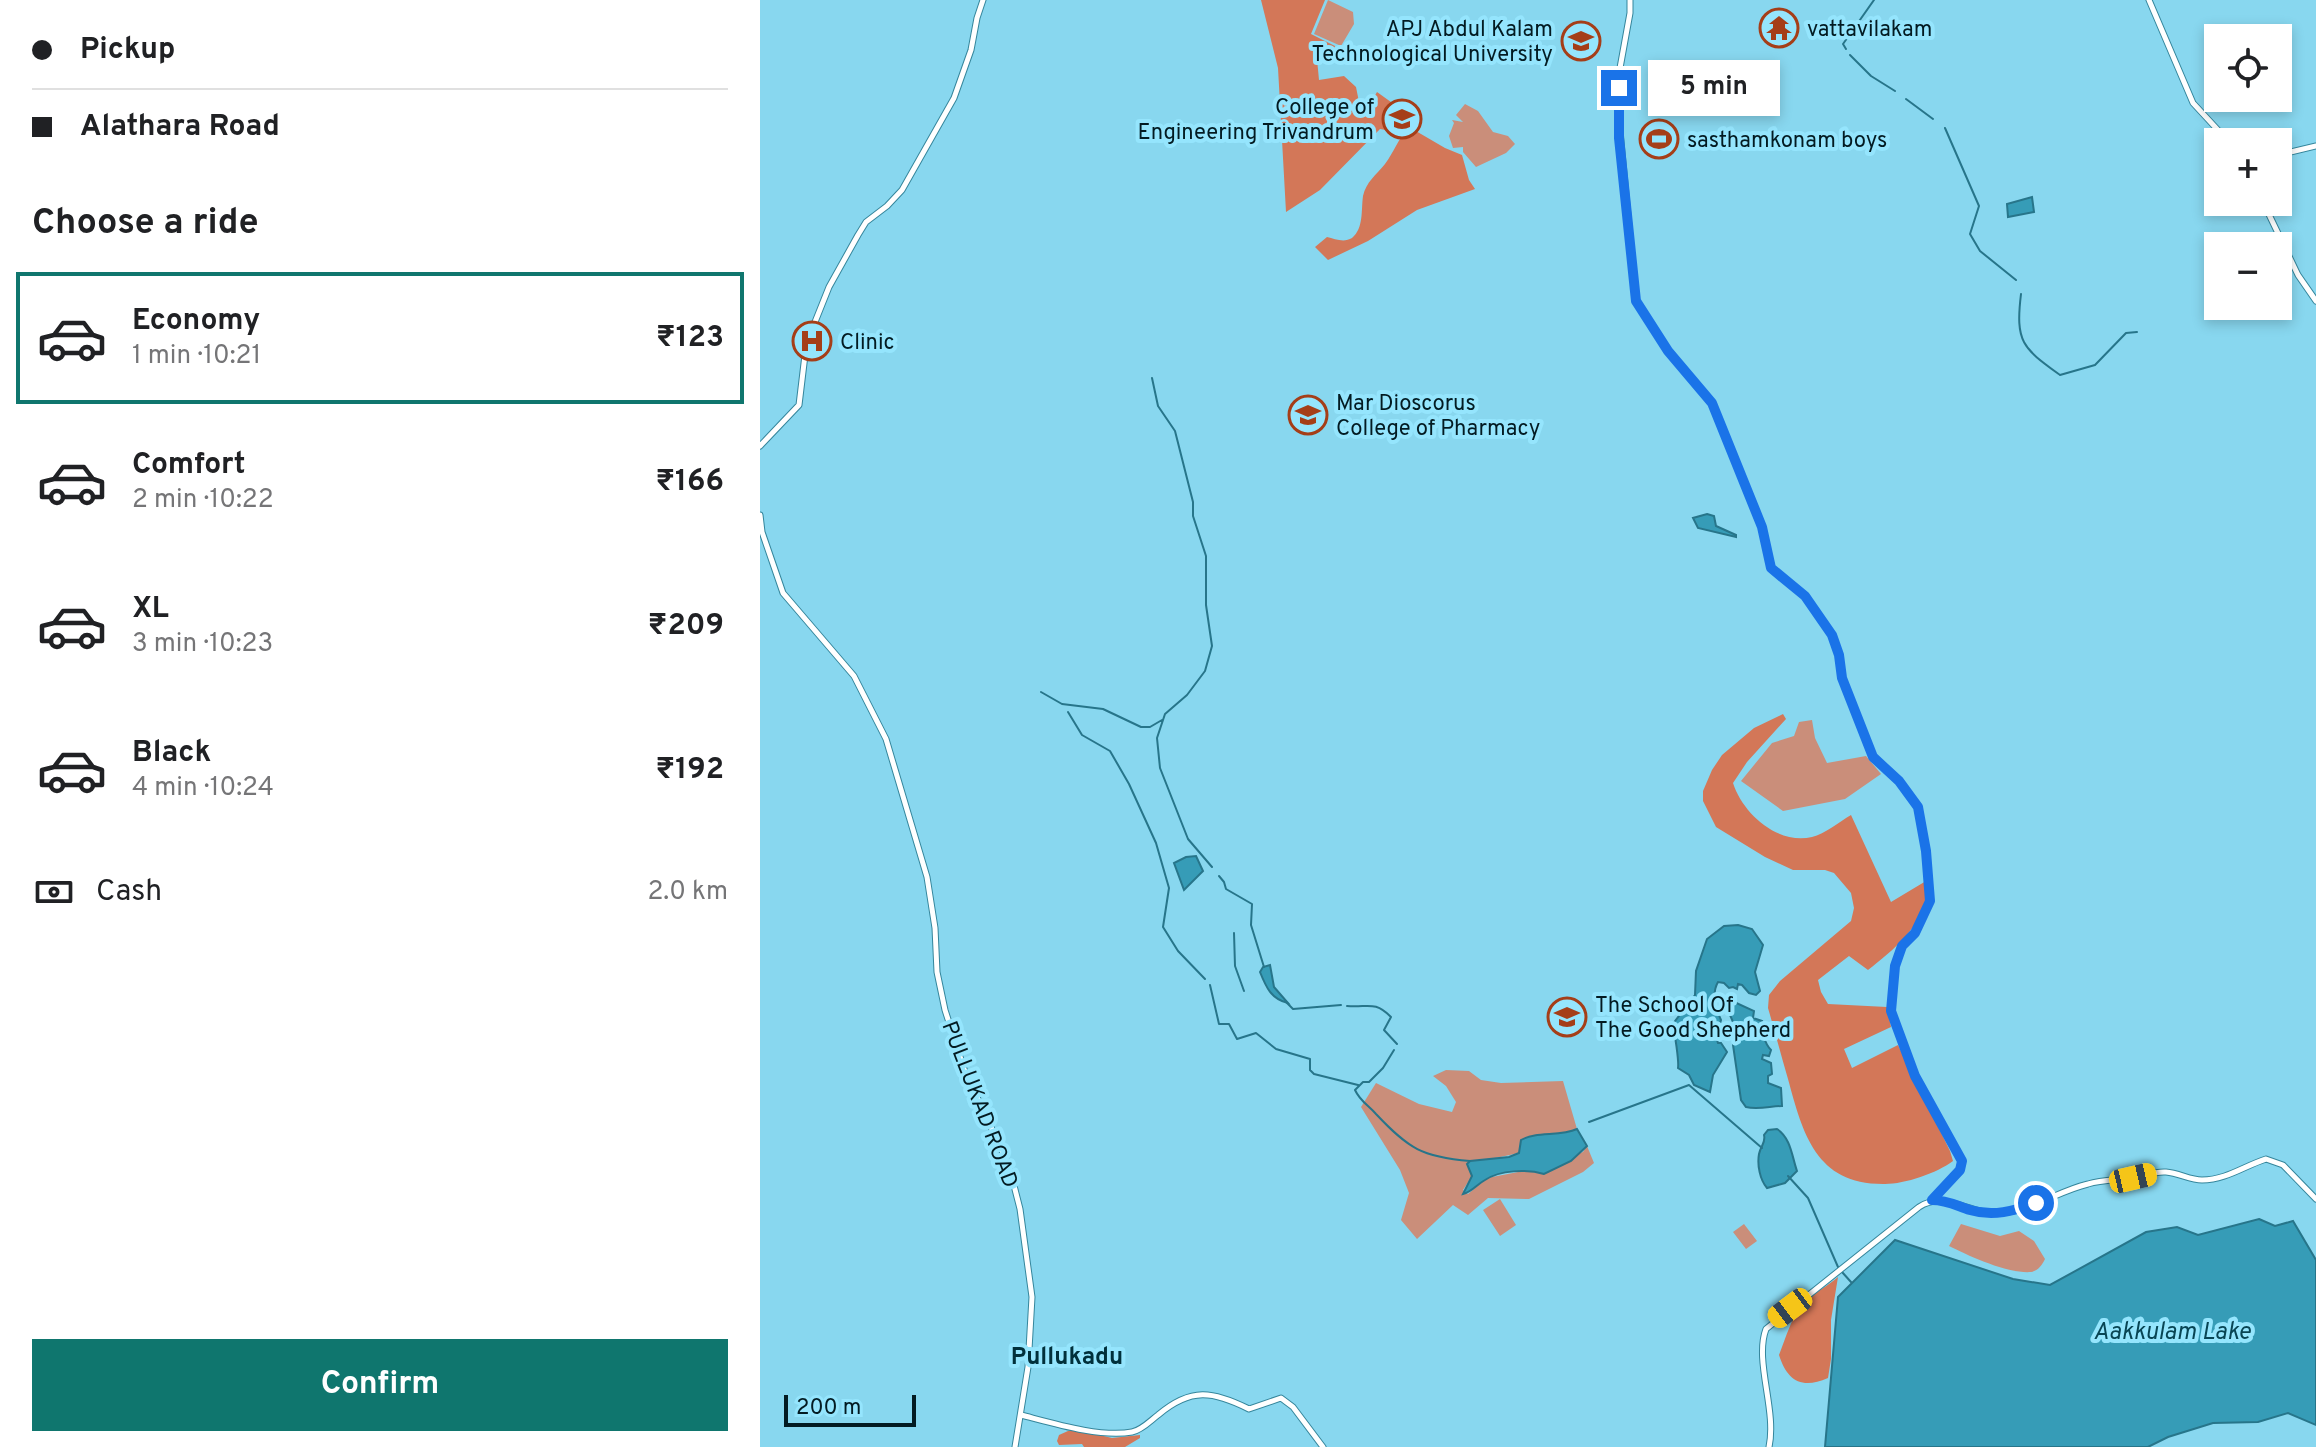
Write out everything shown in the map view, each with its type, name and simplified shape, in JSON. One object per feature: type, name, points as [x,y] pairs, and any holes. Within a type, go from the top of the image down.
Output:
[{"type":"street","points":[[760,446],[799,405],[805,355],[829,287],[866,222],[902,190],[954,98],[971,50],[983,0]]},
{"type":"street","points":[[1630,0],[1620,68],[1618,109],[1636,301],[1668,351],[1712,403],[1762,527],[1771,568],[1805,596],[1832,635],[1842,678],[1873,757],[1899,781],[1918,807],[1930,901],[1915,933],[1902,946],[1895,966],[1891,1011],[1915,1076],[1962,1161],[1960,1170],[1932,1200],[1766,1329],[1763,1336],[1764,1354],[1772,1418],[1769,1447]]},
{"type":"street","points":[[2149,0],[2193,103],[2216,128]]},
{"type":"street","points":[[2292,152],[2316,146]]},
{"type":"street","points":[[2270,216],[2298,275],[2316,301]]},
{"type":"street","name":"PULLUKAD ROAD","points":[[760,515],[762,532],[783,593],[854,676],[886,739],[927,877],[935,928],[937,972],[945,1010],[964,1069],[1009,1166],[1020,1209],[1032,1297],[1028,1367],[1015,1447]]},
{"type":"street","points":[[1932,1200],[1951,1202],[1980,1213],[1999,1213],[2013,1211],[2089,1183],[2161,1172],[2201,1180],[2213,1179],[2232,1175],[2266,1159],[2283,1165],[2316,1199]]},
{"type":"street","points":[[1021,1415],[1114,1434],[1139,1430],[1168,1406],[1188,1398],[1217,1394],[1249,1409],[1281,1398],[1293,1407],[1323,1447]]},
{"type":"shaded area","points":[[1261,0],[1325,0],[1311,34],[1335,46],[1334,54],[1317,59],[1319,80],[1344,76],[1356,87],[1359,102],[1373,99],[1377,92],[1409,115],[1397,132],[1380,129],[1320,190],[1286,212],[1278,68]]},
{"type":"shaded area","points":[[1328,0],[1353,12],[1354,24],[1341,46],[1314,34]]},
{"type":"shaded area","points":[[1465,104],[1478,111],[1493,132],[1508,136],[1515,144],[1506,153],[1476,167],[1463,152],[1463,147],[1453,148],[1449,136],[1454,123],[1452,120],[1463,122],[1456,115]]},
{"type":"shaded area","points":[[1409,127],[1462,155],[1475,189],[1417,210],[1368,241],[1328,260],[1315,247],[1327,237],[1346,240],[1356,234],[1366,187]]},
{"type":"shaded area","points":[[1783,714],[1786,719],[1747,762],[1733,783],[1753,816],[1775,832],[1799,838],[1822,833],[1851,815],[1891,902],[1926,881],[1924,908],[1900,943],[1868,970],[1849,956],[1818,980],[1828,1004],[1887,1007],[1891,1027],[1844,1049],[1852,1068],[1898,1045],[1953,1161],[1911,1180],[1893,1184],[1862,1182],[1843,1176],[1828,1166],[1816,1152],[1800,1119],[1768,1008],[1769,995],[1780,981],[1851,921],[1854,908],[1851,893],[1834,873],[1793,870],[1716,827],[1703,801],[1703,791],[1722,755],[1754,728]]},
{"type":"shaded area","points":[[1812,720],[1815,738],[1827,763],[1866,756],[1881,774],[1845,799],[1783,811],[1741,781],[1772,743],[1794,736],[1799,722]]},
{"type":"shaded area","points":[[1446,1070],[1469,1071],[1481,1080],[1501,1083],[1563,1081],[1577,1129],[1527,1137],[1521,1140],[1519,1153],[1467,1164],[1472,1176],[1463,1190],[1468,1194],[1487,1178],[1528,1170],[1583,1152],[1587,1146],[1594,1163],[1583,1172],[1529,1199],[1488,1198],[1468,1215],[1453,1205],[1417,1239],[1401,1220],[1409,1193],[1400,1170],[1361,1107],[1376,1083],[1419,1104],[1452,1112],[1456,1102],[1446,1086],[1433,1076]]},
{"type":"shaded area","points":[[1500,1199],[1516,1225],[1500,1236],[1483,1210]]},
{"type":"shaded area","points":[[1744,1224],[1757,1241],[1746,1249],[1733,1232]]},
{"type":"shaded area","points":[[1961,1224],[2000,1236],[2019,1231],[2034,1241],[2045,1259],[2036,1270],[2022,1272],[1978,1259],[1949,1246]]},
{"type":"shaded area","points":[[1838,1277],[1831,1320],[1828,1378],[1803,1383],[1786,1371],[1779,1355],[1790,1326],[1806,1301]]},
{"type":"shaded area","points":[[1068,1431],[1112,1438],[1140,1435],[1140,1438],[1125,1447],[1059,1445],[1059,1435]]},
{"type":"water","points":[[2032,197],[2034,212],[2008,217],[2007,204]]},
{"type":"water","points":[[1707,514],[1714,516],[1716,526],[1736,537],[1698,528],[1693,518]]},
{"type":"water","points":[[1196,856],[1203,871],[1184,890],[1174,863]]},
{"type":"water","points":[[1738,925],[1752,929],[1763,945],[1755,972],[1760,991],[1756,995],[1749,993],[1742,985],[1738,984],[1737,989],[1729,988],[1718,982],[1715,996],[1721,1020],[1716,1037],[1727,1052],[1713,1075],[1710,1092],[1694,1085],[1689,1075],[1678,1068],[1672,1025],[1695,995],[1696,971],[1707,939],[1724,926]]},
{"type":"water","points":[[1270,965],[1274,987],[1288,1003],[1273,995],[1265,983],[1260,972]]},
{"type":"water","points":[[1732,1001],[1754,1011],[1753,1018],[1762,1021],[1764,1036],[1771,1050],[1769,1056],[1763,1055],[1762,1059],[1771,1063],[1772,1074],[1768,1076],[1768,1083],[1781,1088],[1782,1106],[1751,1108],[1741,1100],[1733,1045],[1738,1037],[1732,1031],[1733,1022],[1727,1008]]},
{"type":"water","points":[[1577,1129],[1587,1146],[1571,1161],[1544,1174],[1522,1171],[1498,1174],[1463,1194],[1472,1176],[1467,1164],[1470,1161],[1509,1157],[1519,1153],[1521,1140],[1527,1137]]},
{"type":"water","points":[[1777,1129],[1788,1143],[1797,1171],[1785,1183],[1767,1188],[1760,1172],[1759,1154],[1764,1135],[1768,1130]]},
{"type":"water","name":"Aakkulam Lake","points":[[2259,1219],[2275,1226],[2293,1221],[2316,1260],[2316,1425],[2288,1413],[2258,1422],[2213,1423],[2168,1437],[2148,1447],[1825,1447],[1838,1297],[1895,1240],[2013,1279],[2050,1285],[2146,1232],[2177,1227],[2198,1235]]},
{"type":"waterway","points":[[1846,49],[1843,44],[1874,0]]},
{"type":"waterway","points":[[1850,55],[1871,76],[1895,91]]},
{"type":"waterway","points":[[1906,99],[1933,119]]},
{"type":"waterway","points":[[1945,128],[1979,206],[1970,234],[1980,251],[2016,280]]},
{"type":"waterway","points":[[2021,294],[2019,324],[2024,343],[2037,358],[2060,375],[2095,365],[2126,333],[2137,332]]},
{"type":"waterway","points":[[1152,378],[1158,406],[1175,431],[1193,502],[1193,516],[1206,556],[1206,605],[1212,646],[1205,671],[1187,695],[1165,714],[1157,738],[1160,768],[1188,839],[1212,867]]},
{"type":"waterway","points":[[1041,692],[1062,704],[1103,709],[1141,727],[1150,727],[1162,720]]},
{"type":"waterway","points":[[1068,712],[1082,735],[1110,751],[1129,784],[1156,843],[1169,888],[1163,927],[1178,951],[1205,979]]},
{"type":"waterway","points":[[1219,876],[1226,889],[1252,904],[1251,925],[1264,967]]},
{"type":"waterway","points":[[1234,933],[1235,966],[1244,991]]},
{"type":"waterway","points":[[1210,985],[1219,1024],[1229,1024],[1237,1039],[1256,1033],[1276,1049],[1310,1059],[1310,1070],[1314,1074],[1358,1085]]},
{"type":"waterway","points":[[1286,1002],[1293,1009],[1341,1005]]},
{"type":"waterway","points":[[1347,1006],[1380,1008],[1391,1017],[1384,1030],[1397,1044]]},
{"type":"waterway","points":[[1394,1050],[1383,1068],[1355,1090],[1359,1097],[1398,1136],[1417,1149],[1440,1157],[1470,1161]]},
{"type":"waterway","points":[[1589,1122],[1689,1085],[1762,1148]]},
{"type":"waterway","points":[[1788,1176],[1808,1198],[1838,1267]]},
{"type":"waterway","points":[[1842,1272],[1851,1282]]},
{"type":"place","name":"vattavilakam","points":[[1779,28]]},
{"type":"place","name":"APJ Abdul Kalam Technological University","points":[[1581,41]]},
{"type":"place","name":"College of Engineering Trivandrum","points":[[1402,119]]},
{"type":"place","name":"sasthamkonam boys","points":[[1659,139]]},
{"type":"place","name":"Clinic","points":[[812,341]]},
{"type":"place","name":"Mar Dioscorus College of Pharmacy","points":[[1308,415]]},
{"type":"place","name":"The School Of The Good Shepherd","points":[[1567,1017]]},
{"type":"district","name":"Pullukadu","points":[[1067,1356]]},
{"type":"route","points":[[1619,88],[1619,138],[1636,301],[1668,351],[1712,403],[1762,527],[1771,568],[1805,596],[1832,635],[1842,678],[1873,757],[1899,781],[1918,807],[1930,901],[1915,933],[1902,946],[1895,966],[1891,1011],[1915,1076],[1962,1161],[1960,1170],[1932,1200],[1951,1202],[1980,1213],[2013,1211],[2036,1203]]}]
